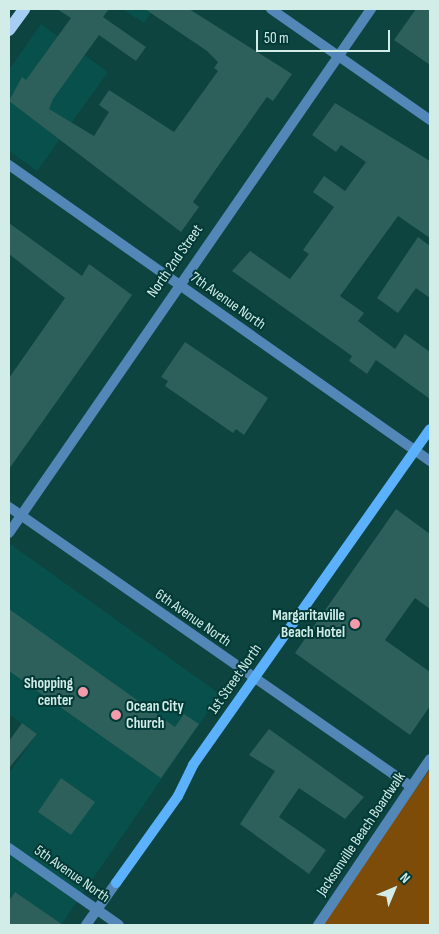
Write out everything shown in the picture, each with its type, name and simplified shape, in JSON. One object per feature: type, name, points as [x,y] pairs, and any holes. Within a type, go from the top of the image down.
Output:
[{"type":"main road","points":[[9,30],[24,9]]},
{"type":"street","points":[[271,9],[430,120]]},
{"type":"street","name":"North 2nd Street","points":[[9,533],[178,283],[371,9]]},
{"type":"street","name":"7th Avenue North","points":[[9,165],[430,461]]},
{"type":"street","name":"1st Street North","points":[[86,925],[254,679],[430,429]]},
{"type":"street","name":"6th Avenue North","points":[[9,507],[254,679],[411,786]]},
{"type":"street","name":"Jacksonville Beach Boardwalk","points":[[318,925],[430,759]]},
{"type":"street","name":"5th Avenue North","points":[[9,848],[119,925]]},
{"type":"shaded area","points":[[122,9],[154,9],[144,23]]},
{"type":"shaded area","points":[[41,24],[108,72],[37,171],[9,151],[9,70]]},
{"type":"shaded area","points":[[9,543],[220,694],[61,925],[9,925],[9,773],[37,734],[9,714]]},
{"type":"shaded area","points":[[430,769],[430,925],[320,925]]},
{"type":"building","points":[[57,9],[109,9],[103,17],[146,47],[136,61],[99,35],[53,99],[49,109],[94,136],[109,112],[99,105],[109,90],[174,132],[218,71],[214,68],[218,62],[207,51],[145,9],[189,9],[292,74],[273,101],[267,97],[223,159],[193,202],[199,207],[181,232],[9,101],[22,77],[26,80],[71,18]]},
{"type":"building","points":[[416,9],[430,9],[430,65],[394,40]]},
{"type":"building","points":[[335,103],[430,161],[430,238],[398,216],[340,296],[364,313],[358,321],[395,349],[405,334],[430,352],[430,399],[376,360],[367,374],[349,361],[352,356],[232,271],[250,251],[290,279],[309,254],[303,250],[334,207],[313,192],[324,176],[345,191],[366,162],[341,145],[336,152],[312,135]]},
{"type":"building","points":[[9,223],[82,276],[89,264],[132,295],[9,469],[9,378],[65,298],[9,254]]},
{"type":"building","points":[[418,237],[430,246],[430,298],[416,288],[398,313],[377,298]]},
{"type":"building","points":[[185,342],[268,398],[244,435],[236,429],[233,433],[165,386],[168,381],[161,377]]},
{"type":"building","name":"Margaritaville Beach Hotel","points":[[396,509],[430,534],[430,609],[415,598],[385,640],[430,672],[430,706],[410,735],[295,653]]},
{"type":"building","name":"Shopping center","points":[[9,609],[175,727],[184,714],[199,724],[161,778],[9,671]]},
{"type":"building","points":[[22,723],[37,734],[9,768],[9,741]]},
{"type":"building","points":[[269,729],[364,797],[345,819],[299,788],[279,817],[326,850],[309,874],[240,824],[275,771],[249,755]]},
{"type":"building","points":[[61,778],[95,802],[71,835],[38,812]]},
{"type":"building","points":[[15,892],[63,925],[9,925],[9,901]]},
{"type":"place","name":"Margaritaville Beach Hotel","points":[[355,624]]},
{"type":"place","name":"Shopping center","points":[[83,692]]},
{"type":"place","name":"Ocean City Church","points":[[116,715]]}]
